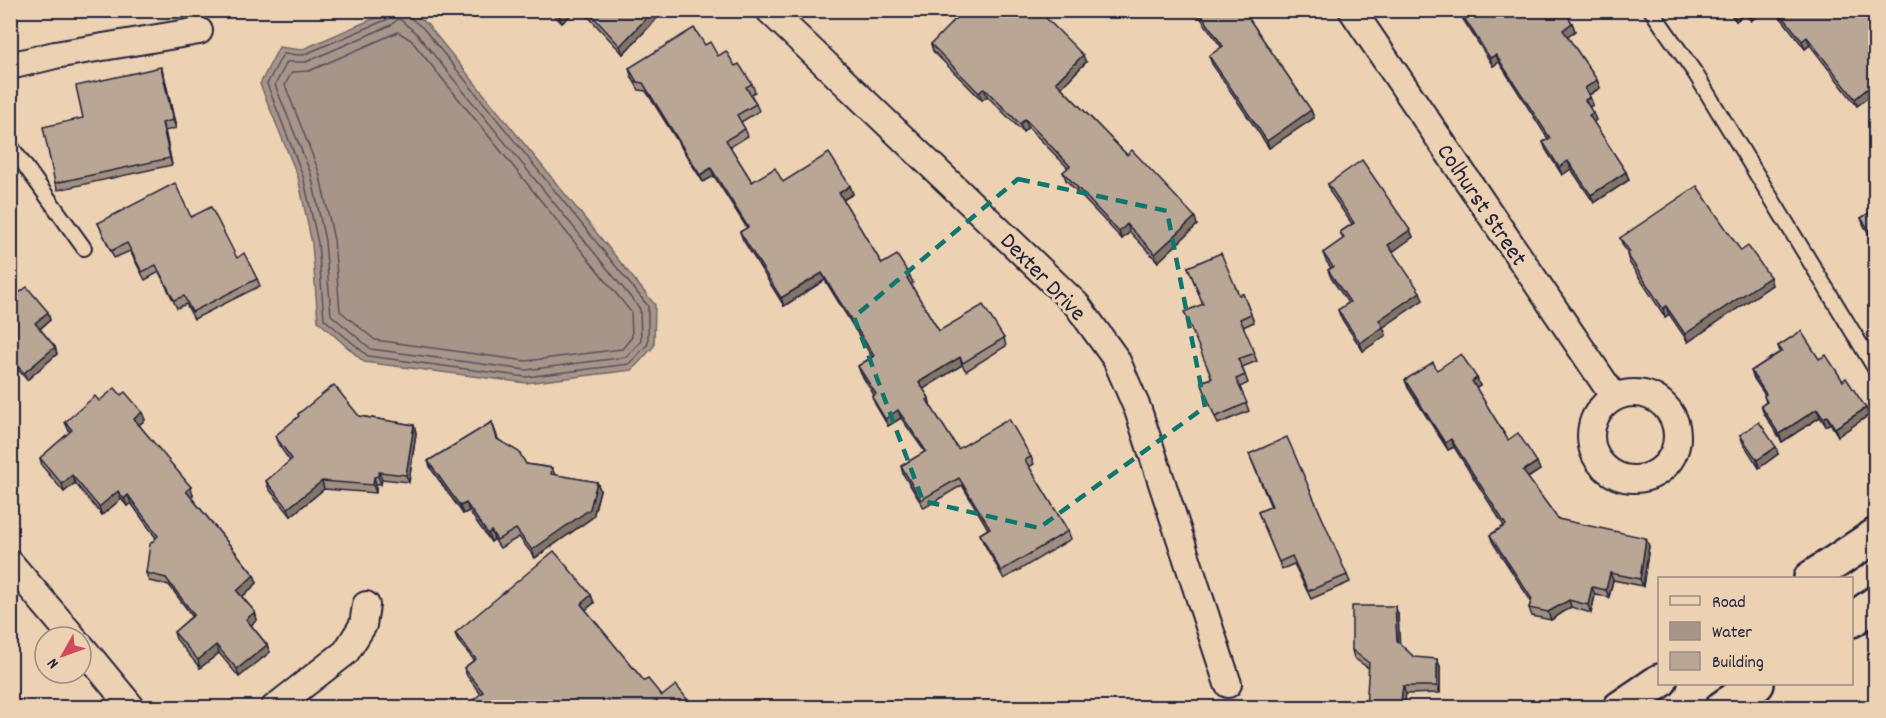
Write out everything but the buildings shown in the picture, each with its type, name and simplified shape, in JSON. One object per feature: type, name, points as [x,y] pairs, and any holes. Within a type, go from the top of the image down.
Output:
[{"type":"highway","points":[[1814,577],[1875,535]]},
{"type":"highway","points":[[1853,619],[1875,603]]},
{"type":"highway","points":[[1620,708],[1658,682]]},
{"type":"highway","points":[[1722,708],[1756,685]]},
{"type":"street","name":"Dexter Drive","points":[[769,10],[1077,305],[1116,359],[1138,410],[1228,684]]},
{"type":"street","name":"Colhurst Street","points":[[1352,10],[1614,397]]},
{"type":"street","points":[[10,66],[55,55],[199,31]]},
{"type":"street","points":[[10,563],[63,625]]},
{"type":"street","points":[[274,708],[346,652],[363,625],[366,605]]},
{"type":"street","points":[[93,661],[132,708]]},
{"type":"lane","points":[[1651,10],[1695,73],[1875,370]]},
{"type":"lane","points":[[10,145],[84,248]]},
{"type":"highlighted area","points":[[1018,179],[1167,211],[1205,407],[1039,528],[923,501],[854,317]]},
{"type":"water","points":[[391,11],[410,11],[427,24],[655,305],[654,346],[632,370],[526,383],[364,362],[318,321],[312,244],[298,177],[260,84],[279,47],[301,50]]}]
